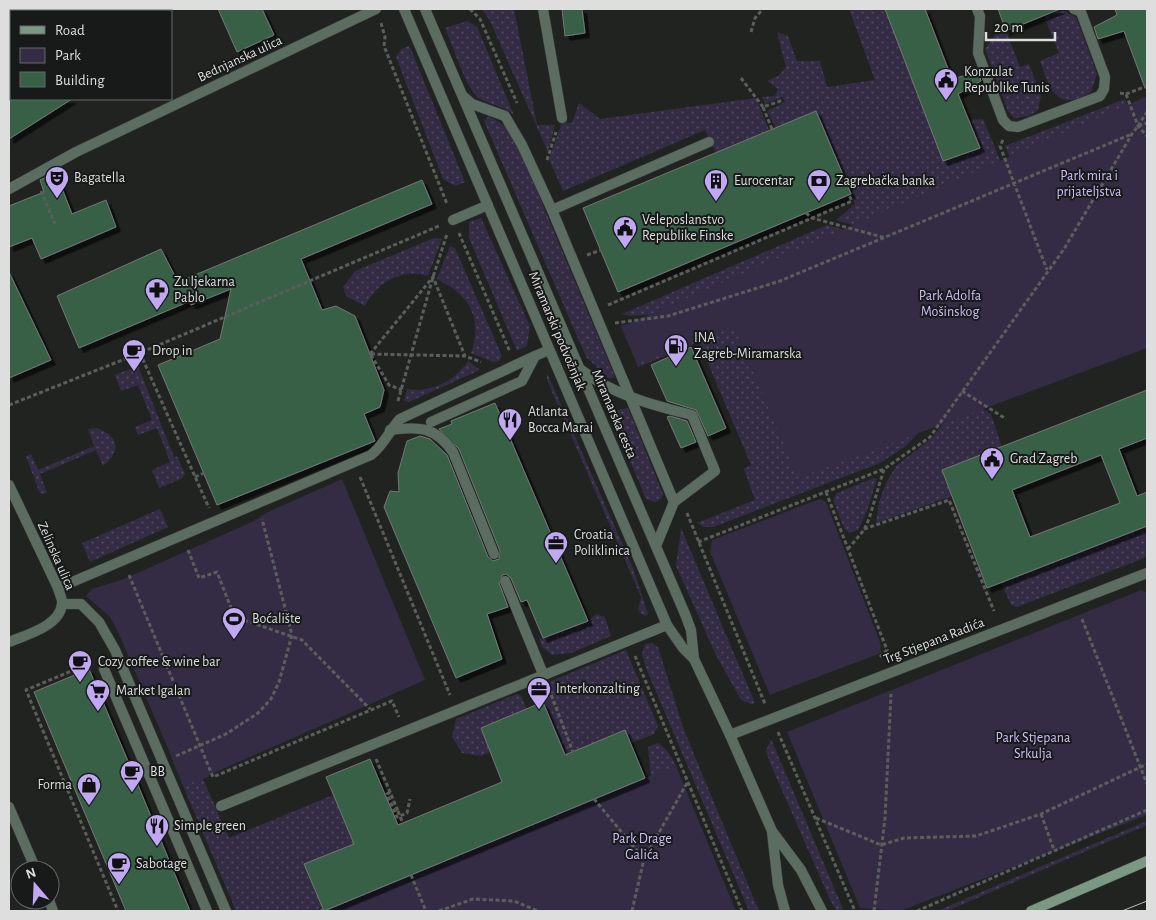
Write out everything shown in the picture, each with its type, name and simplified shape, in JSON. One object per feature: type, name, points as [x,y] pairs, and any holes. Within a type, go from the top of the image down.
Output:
[{"type":"main road","points":[[1031,911],[1147,861]]},
{"type":"street","name":"Bednjanska ulica","points":[[9,188],[76,152],[376,9]]},
{"type":"street","name":"Miramarski podvožnjak","points":[[404,9],[667,625],[683,648],[694,659]]},
{"type":"street","name":"Miramarska cesta","points":[[425,9],[691,630],[694,659],[772,831],[801,870],[822,911]]},
{"type":"street","points":[[543,9],[562,118]]},
{"type":"street","points":[[977,9],[980,16],[978,53],[1004,120],[1009,126],[1018,127],[1100,96],[1104,89],[1105,77],[1081,12],[1074,9]]},
{"type":"street","points":[[463,96],[472,104],[505,116],[511,124],[552,210],[674,502]]},
{"type":"street","points":[[552,210],[709,142]]},
{"type":"street","points":[[453,220],[488,205]]},
{"type":"street","points":[[58,588],[371,455],[383,446],[390,430],[400,419],[549,350]]},
{"type":"street","points":[[431,422],[522,381],[535,356]]},
{"type":"street","points":[[580,369],[600,384],[645,404],[692,415],[715,470],[674,502],[656,546]]},
{"type":"street","points":[[390,430],[412,427],[432,431],[445,440],[453,452],[494,554]]},
{"type":"street","name":"Zelinska ulica","points":[[9,485],[58,588],[62,604],[56,616],[45,626],[9,642]]},
{"type":"street","name":"Trg Stjepana Radića","points":[[730,735],[1147,572]]},
{"type":"street","points":[[505,581],[543,674]]},
{"type":"street","points":[[62,604],[81,604],[99,622],[115,650],[159,763],[226,911]]},
{"type":"street","points":[[221,806],[667,625]]},
{"type":"street","points":[[104,669],[207,911]]},
{"type":"street","points":[[9,807],[32,860]]},
{"type":"street","name":"Miramarska cesta","points":[[772,831],[778,885],[785,911]]},
{"type":"path","points":[[470,9],[480,19],[518,105]]},
{"type":"path","points":[[751,32],[755,18],[763,9]]},
{"type":"path","points":[[381,23],[385,38],[384,46],[453,220],[511,354]]},
{"type":"path","points":[[741,78],[763,107],[772,129]]},
{"type":"path","points":[[1104,89],[1126,94],[1147,86]]},
{"type":"path","points":[[1126,94],[1138,126],[1147,136]]},
{"type":"path","points":[[763,107],[783,100]]},
{"type":"path","points":[[698,542],[884,469],[930,436],[1047,270],[1064,249],[1147,112]]},
{"type":"path","points":[[541,157],[545,166],[562,118]]},
{"type":"path","points":[[1138,126],[1147,123]]},
{"type":"path","points":[[1009,126],[1000,146],[1047,270]]},
{"type":"path","points":[[612,323],[668,316],[739,296],[1014,186],[1132,134]]},
{"type":"path","points":[[41,190],[55,224]]},
{"type":"path","points":[[605,306],[852,201],[848,195]]},
{"type":"path","points":[[806,213],[812,218],[886,238]]},
{"type":"path","points":[[400,419],[395,408],[402,390],[433,277],[453,220]]},
{"type":"path","points":[[9,406],[140,353],[453,220]]},
{"type":"path","points":[[584,256],[601,250]]},
{"type":"path","points":[[370,354],[433,277]]},
{"type":"path","points":[[370,354],[465,356],[433,277]]},
{"type":"path","points":[[140,353],[215,522]]},
{"type":"path","points":[[370,354],[388,385],[402,390]]},
{"type":"path","points":[[962,391],[1006,419]]},
{"type":"path","points":[[354,463],[456,710]]},
{"type":"path","points":[[848,548],[864,530],[884,469]]},
{"type":"path","points":[[195,477],[204,472]]},
{"type":"path","points":[[826,492],[887,650],[880,657]]},
{"type":"path","points":[[864,530],[950,500],[994,611]]},
{"type":"path","points":[[140,770],[226,734],[258,713],[271,699],[279,682],[292,635],[258,504]]},
{"type":"path","points":[[686,512],[766,705]]},
{"type":"path","points":[[182,536],[200,578],[217,572],[233,617],[292,635],[302,640],[329,665],[370,709]]},
{"type":"path","points":[[123,560],[213,777],[392,701],[405,730]]},
{"type":"path","points":[[1082,619],[1147,784]]},
{"type":"path","points":[[628,640],[742,911]]},
{"type":"path","points":[[90,663],[26,690],[118,911]]},
{"type":"path","points":[[543,674],[573,752]]},
{"type":"path","points":[[874,911],[885,818],[891,694]]},
{"type":"path","points":[[778,732],[855,911]]},
{"type":"path","points":[[370,745],[403,824]]},
{"type":"path","points":[[815,818],[881,845],[904,838],[976,836],[1041,814],[1147,764]]},
{"type":"path","points":[[632,911],[644,859],[687,783]]},
{"type":"path","points":[[390,792],[387,794],[397,817],[408,813],[410,799]]},
{"type":"path","points":[[72,800],[78,797]]},
{"type":"path","points":[[594,799],[644,859]]},
{"type":"path","points":[[916,911],[1147,810]]},
{"type":"path","points":[[1041,814],[1054,850]]},
{"type":"path","points":[[411,875],[426,911]]},
{"type":"path","points":[[440,911],[473,899],[514,901],[538,911]]},
{"type":"green space","points":[[482,9],[514,9],[537,125],[555,125],[548,152],[490,21]]},
{"type":"green space","points":[[849,9],[885,9],[943,161],[979,148],[969,120],[983,119],[1010,184],[885,235],[836,220],[855,204],[816,111],[776,128],[767,111],[785,102],[782,97],[765,104],[762,97],[775,96],[778,89],[767,81],[778,76],[786,67],[777,32],[788,36],[797,61],[820,61],[827,87],[875,80]]},
{"type":"green space","points":[[1064,11],[1076,17],[1097,74],[1091,92],[1073,100],[1066,100],[1054,93],[1047,81],[1040,61],[1059,53],[1044,16]]},
{"type":"green space","points":[[467,21],[477,27],[514,115],[479,98],[464,76],[445,28]]},
{"type":"green space","points":[[1006,31],[1020,67],[1029,64],[1041,96],[1038,110],[1029,116],[1014,118],[1008,111],[985,49],[995,35]]},
{"type":"green space","points":[[409,46],[465,182],[455,186],[443,179],[396,57],[401,49]]},
{"type":"green space","name":"Park Adolfa Mošinskog","points":[[1147,96],[1147,348],[798,478],[734,326],[637,364],[621,327]]},
{"type":"green space","points":[[756,98],[769,130],[716,153],[705,130],[563,191],[549,159],[562,122],[572,123],[579,103],[600,119]]},
{"type":"green space","points":[[1125,99],[1132,116],[1019,177],[1005,146]]},
{"type":"green space","points":[[489,116],[507,127],[514,136],[615,377],[610,379],[586,357],[484,121]]},
{"type":"green space","points":[[481,218],[530,326],[527,346],[517,351],[469,238],[469,222]]},
{"type":"green space","points":[[827,225],[876,239],[669,313],[631,316],[622,314]]},
{"type":"green space","points":[[434,238],[442,239],[428,276],[408,274],[391,279],[376,290],[365,306],[346,296],[343,287],[355,271]]},
{"type":"green space","points":[[450,246],[455,248],[502,356],[499,361],[493,362],[471,353],[475,340],[475,328],[474,317],[470,308],[457,292],[437,279]]},
{"type":"green space","points":[[706,310],[935,415],[906,446],[880,463],[713,527],[704,527],[697,523],[755,500],[744,469],[751,465],[699,342],[638,367],[622,325],[667,320]]},
{"type":"green space","points":[[468,361],[480,370],[409,402],[404,401],[407,389],[425,389],[442,384],[450,380]]},
{"type":"green space","points":[[138,366],[174,457],[177,456],[185,474],[181,479],[159,488],[152,470],[170,462],[157,428],[138,435],[135,427],[152,420],[138,385],[121,391],[115,375]]},
{"type":"green space","points":[[547,373],[633,568],[648,614],[646,616],[638,610],[641,597],[547,380]]},
{"type":"green space","points":[[963,396],[991,414],[1002,447],[942,470],[952,496],[876,523],[879,502],[886,483],[896,466],[932,438]]},
{"type":"green space","points":[[628,408],[663,494],[661,499],[655,502],[646,499],[613,420],[617,410]]},
{"type":"green space","points":[[96,428],[104,431],[114,439],[115,450],[109,461],[103,466],[96,450],[40,474],[47,493],[40,494],[26,456],[31,454],[38,470],[94,446],[88,429]]},
{"type":"green space","points":[[874,478],[877,479],[867,511],[858,530],[849,533],[844,528],[833,500],[837,493]]},
{"type":"green space","points":[[342,479],[425,680],[184,786],[119,634],[110,617],[86,596],[92,589],[124,579]]},
{"type":"green space","points":[[820,499],[826,502],[880,642],[881,653],[770,695],[710,552],[712,540]]},
{"type":"green space","points":[[160,509],[168,527],[90,562],[82,543]]},
{"type":"green space","points":[[1147,526],[1147,557],[1017,607],[1011,605],[1001,582]]},
{"type":"green space","points":[[681,528],[755,703],[751,704],[741,700],[716,655],[676,566]]},
{"type":"green space","name":"Park Stjepana Srkulja","points":[[1141,590],[1147,593],[1147,815],[900,911],[860,908],[787,732]]},
{"type":"green space","points":[[596,614],[605,617],[611,636],[571,653],[552,655],[542,647],[539,639],[588,621]]},
{"type":"green space","points":[[652,643],[658,647],[684,730],[759,911],[749,911],[646,668],[642,653],[645,644]]},
{"type":"green space","points":[[626,650],[658,726],[654,734],[631,743],[625,730],[565,755],[540,690],[544,684]]},
{"type":"green space","points":[[517,694],[521,696],[527,709],[481,728],[490,752],[481,756],[462,753],[452,737],[456,719]]},
{"type":"green space","points":[[771,739],[844,911],[837,911],[831,902],[770,763],[766,751]]},
{"type":"green space","points":[[658,743],[670,755],[681,780],[651,778],[648,747]]},
{"type":"green space","points":[[198,752],[209,776],[203,779],[229,838],[333,795],[354,844],[305,864],[322,906],[317,911],[236,911],[173,762]]},
{"type":"green space","name":"Park Drage Galića","points":[[676,766],[736,911],[324,911],[645,778]]},
{"type":"green space","points":[[1147,821],[1147,825],[947,911],[937,911]]},
{"type":"building","points":[[218,9],[262,9],[274,35],[237,52]]},
{"type":"building","points":[[562,9],[582,9],[585,33],[565,36]]},
{"type":"building","points":[[885,9],[925,9],[952,79],[978,72],[981,81],[958,94],[980,148],[943,161]]},
{"type":"building","points":[[998,9],[1060,9],[1006,31]]},
{"type":"building","points":[[1115,9],[1147,9],[1147,88],[1145,88],[1124,31],[1098,39],[1094,27],[1117,15]]},
{"type":"building","points":[[9,99],[70,100],[9,139]]},
{"type":"building","name":"Eurocentar","points":[[816,111],[851,194],[618,292],[583,208]]},
{"type":"building","points":[[56,173],[72,214],[106,200],[116,227],[41,259],[32,238],[9,247],[9,206],[44,192],[40,180]]},
{"type":"building","points":[[422,180],[432,204],[301,259],[322,310],[336,306],[355,316],[384,390],[380,407],[364,414],[375,441],[217,505],[158,365],[220,339],[231,289],[191,305],[190,301],[79,348],[57,296],[161,249],[178,282]]},
{"type":"building","points":[[9,272],[51,360],[9,378]]},
{"type":"building","points":[[691,347],[726,428],[708,436],[696,410],[667,401],[651,365]]},
{"type":"building","name":"Grad Zagreb","points":[[1147,390],[1147,438],[1119,449],[1137,496],[1147,492],[1147,526],[987,588],[942,470]],"holes":[[[1101,455],[1120,503],[1030,537],[1012,490]]]},
{"type":"building","points":[[495,403],[588,621],[543,638],[527,600],[521,602],[511,578],[506,574],[502,575],[499,583],[508,607],[487,614],[502,659],[456,678],[384,507],[390,491],[399,492],[398,473],[407,441],[420,436],[430,439],[447,455],[488,557],[493,561],[499,559],[500,551],[459,449],[439,429],[452,424],[451,421]]},
{"type":"building","points":[[670,416],[687,421],[696,442],[681,448],[667,417]]},
{"type":"building","points":[[89,669],[190,911],[126,911],[34,692]]},
{"type":"building","points":[[543,702],[565,755],[625,730],[645,778],[324,911],[304,864],[354,844],[326,777],[370,759],[398,825],[502,782],[481,728]]},
{"type":"tram line","points":[[1122,911],[1147,901]]},
{"type":"place","name":"Konzulat Republike Tunis","points":[[946,101]]},
{"type":"place","name":"Bagatella","points":[[57,199]]},
{"type":"place","name":"Eurocentar","points":[[716,202]]},
{"type":"place","name":"Zagrebačka banka","points":[[819,202]]},
{"type":"place","name":"Veleposlanstvo Republike Finske","points":[[625,249]]},
{"type":"place","name":"Zu ljekarna Pablo","points":[[157,311]]},
{"type":"place","name":"INA Zagreb-Miramarska","points":[[676,367]]},
{"type":"place","name":"Drop in","points":[[134,372]]},
{"type":"place","name":"Atlanta Bocca Marai","points":[[510,441]]},
{"type":"place","name":"Grad Zagreb","points":[[992,480]]},
{"type":"place","name":"Croatia Poliklinica","points":[[556,564]]},
{"type":"place","name":"Boćalište","points":[[234,640]]},
{"type":"place","name":"Cozy coffee & wine bar","points":[[80,683]]},
{"type":"place","name":"Interkonzalting","points":[[539,710]]},
{"type":"place","name":"Market Igalan","points":[[98,712]]},
{"type":"place","name":"BB","points":[[132,793]]},
{"type":"place","name":"Forma","points":[[89,806]]},
{"type":"place","name":"Simple green","points":[[157,847]]},
{"type":"place","name":"Sabotage","points":[[119,885]]},
{"type":"park label","name":"Park mira i prijateljstva","points":[[1089,184]]}]
